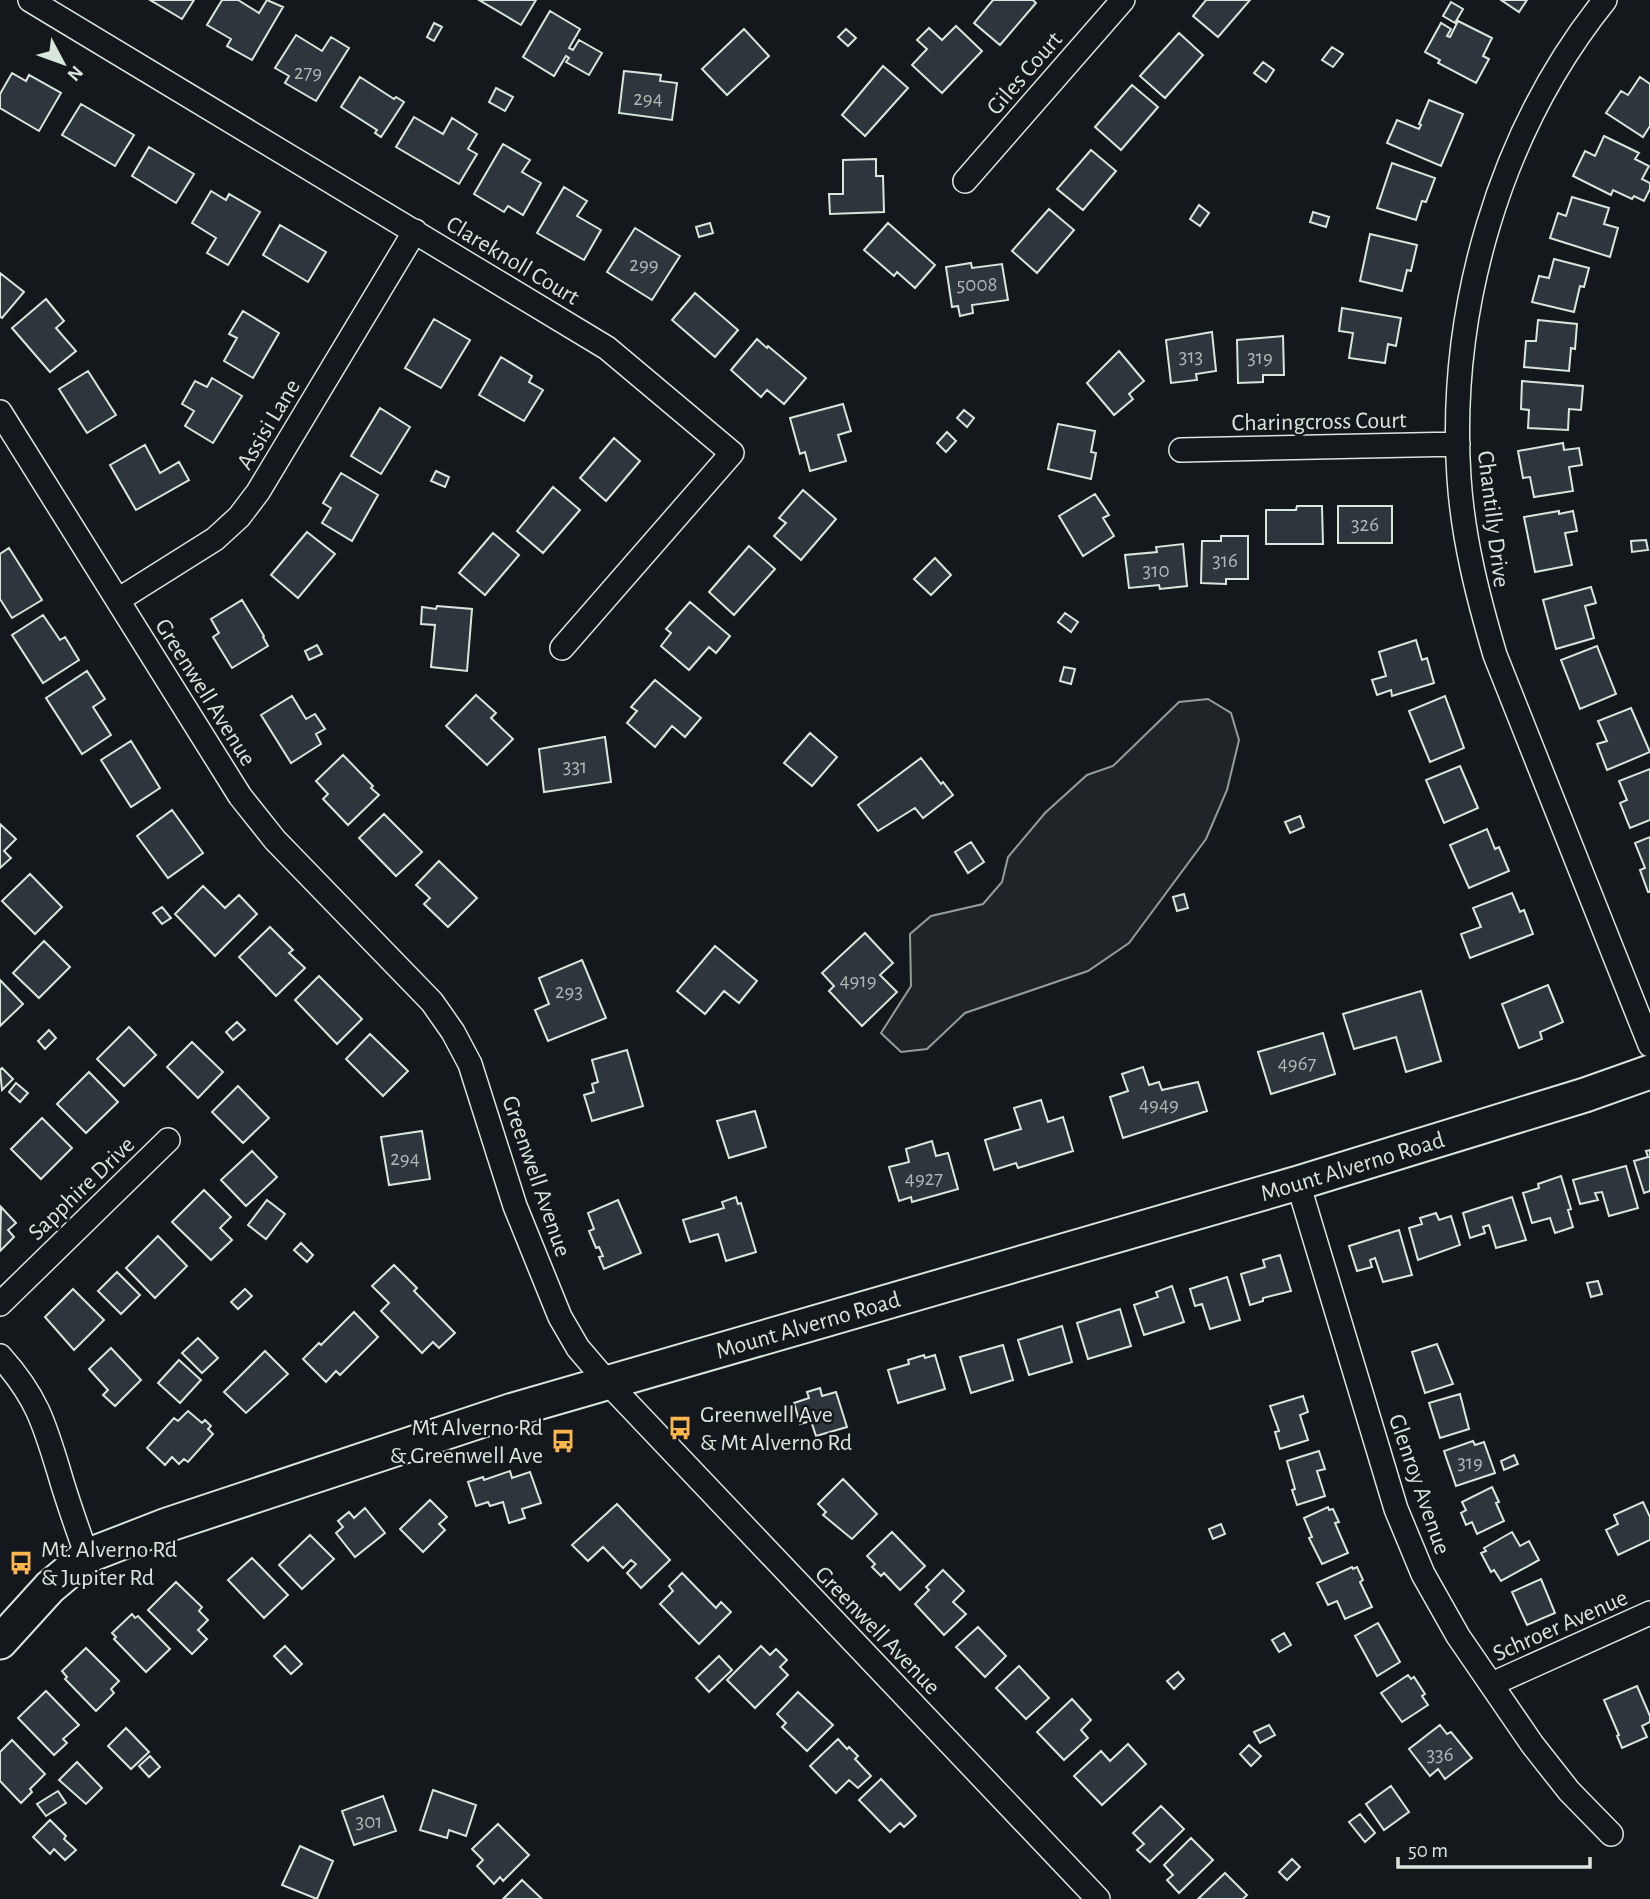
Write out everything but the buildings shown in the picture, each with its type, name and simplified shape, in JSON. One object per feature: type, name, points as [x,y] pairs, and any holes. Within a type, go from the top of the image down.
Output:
[{"type":"street","name":"Clareknoll Court","points":[[30,0],[607,348],[732,453],[562,648]]},
{"type":"street","name":"Giles Court","points":[[965,181],[1122,0]]},
{"type":"street","name":"Chantilly Drive","points":[[1605,0],[1550,82],[1523,135],[1500,190],[1479,258],[1467,316],[1459,384],[1459,480],[1466,539],[1478,598],[1494,655],[1650,1045]]},
{"type":"street","name":"Assisi Lane","points":[[118,600],[215,539],[239,517],[258,492],[415,231]]},
{"type":"street","name":"Greenwell Avenue","points":[[0,412],[240,796],[275,840],[432,1002],[453,1032],[470,1064],[515,1206],[560,1317],[579,1348],[608,1383],[1098,1899]]},
{"type":"street","name":"Charingcross Court","points":[[1181,450],[1458,444]]},
{"type":"street","name":"Mount Alverno Road","points":[[0,1642],[50,1587],[87,1556],[205,1512],[513,1410],[1298,1183],[1585,1096],[1650,1072]]},
{"type":"street","name":"Sapphire Drive","points":[[0,1304],[168,1140]]},
{"type":"street","name":"Glenroy Avenue","points":[[1298,1183],[1396,1509],[1423,1574],[1458,1636],[1532,1744],[1569,1791],[1611,1834]]},
{"type":"street","points":[[0,1356],[17,1375],[36,1405],[50,1437],[87,1556]]},
{"type":"street","name":"Schroer Avenue","points":[[1492,1684],[1650,1613]]},
{"type":"shaded area","points":[[1208,699],[1231,713],[1239,740],[1227,790],[1206,839],[1129,943],[1088,971],[965,1013],[927,1049],[901,1052],[881,1033],[911,986],[910,934],[931,916],[983,904],[1002,882],[1008,857],[1045,813],[1087,775],[1113,766],[1179,702]]},
{"type":"place","name":"Greenwell Ave & Mt Alverno Rd","points":[[680,1428]]},
{"type":"place","name":"Mt Alverno Rd & Greenwell Ave","points":[[563,1441]]},
{"type":"place","name":"Mt. Alverno Rd & Jupiter Rd","points":[[21,1563]]}]
